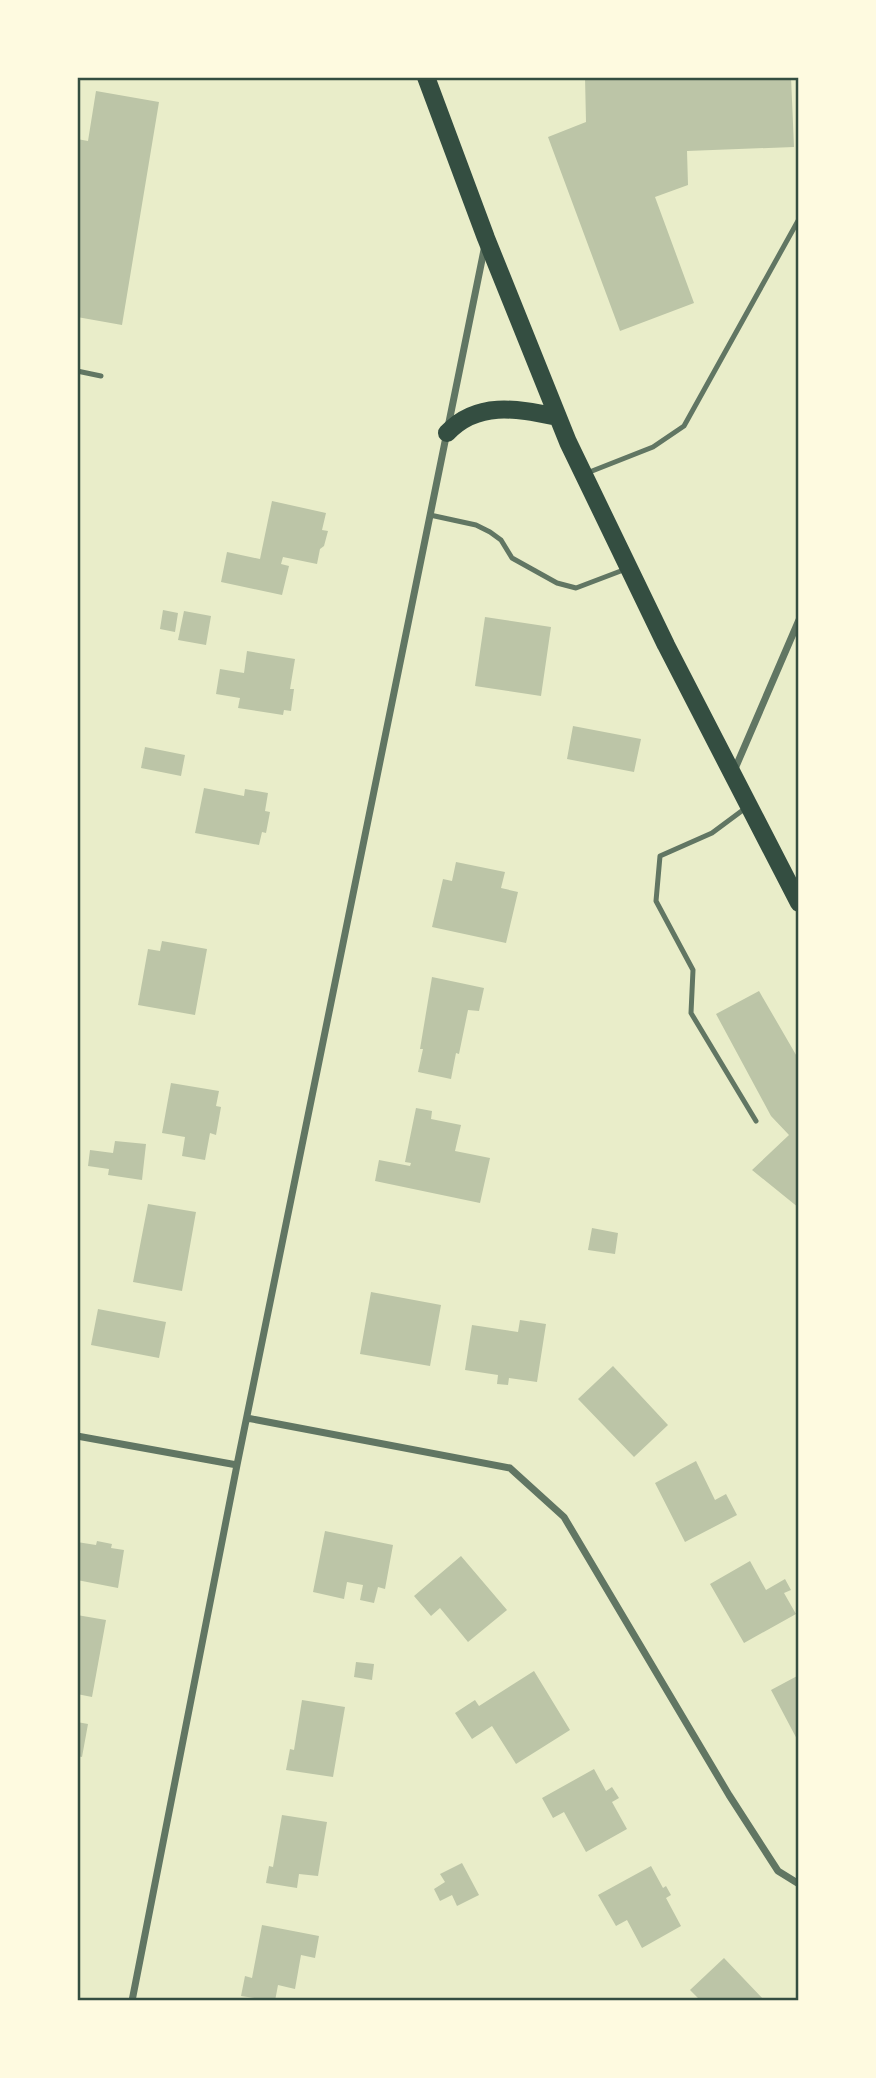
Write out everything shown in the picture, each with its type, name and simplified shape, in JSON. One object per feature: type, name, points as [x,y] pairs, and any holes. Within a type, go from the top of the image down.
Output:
[{"type":"main road","points":[[426,77],[558,417],[629,568],[799,903]]},
{"type":"main road","points":[[447,433],[457,422],[474,413],[500,409],[558,417]]},
{"type":"street","points":[[132,2001],[237,1465],[486,237]]},
{"type":"street","points":[[733,773],[799,620]]},
{"type":"street","points":[[247,1418],[510,1468],[564,1517],[729,1795],[778,1871],[799,1884]]},
{"type":"street","points":[[77,1436],[237,1465]]},
{"type":"lane","points":[[584,474],[653,447],[684,426],[799,219]]},
{"type":"lane","points":[[77,371],[101,376]]},
{"type":"lane","points":[[430,514],[476,524],[501,540],[512,558],[557,583],[576,588],[629,568]]},
{"type":"lane","points":[[749,805],[712,833],[660,856],[656,901],[693,970],[691,1013],[756,1121]]},
{"type":"building","points":[[585,77],[791,77],[794,147],[687,151],[688,185],[655,197],[694,303],[620,331],[548,137],[586,122]]},
{"type":"building","points":[[96,91],[159,102],[122,325],[77,317],[77,139],[88,141]]},
{"type":"building","points":[[272,501],[326,513],[322,530],[328,531],[317,564],[283,557],[281,564],[289,566],[282,595],[221,582],[227,552],[260,559]]},
{"type":"building","points":[[163,610],[178,613],[175,632],[160,629]]},
{"type":"building","points":[[184,611],[211,616],[206,645],[178,640]]},
{"type":"building","points":[[485,617],[551,627],[541,696],[475,686]]},
{"type":"building","points":[[247,651],[295,659],[290,689],[294,689],[291,711],[284,710],[283,715],[238,708],[240,698],[216,694],[220,669],[244,673]]},
{"type":"building","points":[[573,726],[641,739],[634,772],[567,759]]},
{"type":"building","points":[[145,747],[185,755],[181,776],[141,768]]},
{"type":"building","points":[[204,788],[244,796],[245,789],[268,793],[265,811],[270,812],[266,833],[262,832],[259,845],[195,833]]},
{"type":"building","points":[[456,862],[505,872],[501,888],[518,892],[506,943],[432,927],[443,879],[452,881]]},
{"type":"building","points":[[162,941],[207,949],[195,1015],[138,1005],[148,949],[160,951]]},
{"type":"building","points":[[432,977],[484,988],[479,1011],[468,1010],[451,1079],[418,1072]]},
{"type":"building","points":[[759,991],[799,1060],[799,1208],[752,1170],[789,1135],[771,1116],[716,1014]]},
{"type":"building","points":[[171,1083],[219,1091],[216,1106],[221,1107],[216,1135],[210,1133],[205,1160],[182,1156],[185,1137],[162,1133]]},
{"type":"building","points":[[416,1108],[432,1111],[431,1119],[461,1125],[455,1151],[490,1158],[480,1203],[375,1181],[379,1160],[410,1166],[411,1163],[405,1162]]},
{"type":"building","points":[[115,1141],[146,1144],[142,1180],[108,1175],[109,1169],[88,1166],[90,1150],[113,1153]]},
{"type":"building","points":[[148,1204],[196,1212],[182,1291],[133,1282]]},
{"type":"building","points":[[592,1228],[618,1233],[615,1254],[588,1250]]},
{"type":"building","points":[[371,1292],[441,1305],[430,1366],[360,1354]]},
{"type":"building","points":[[98,1309],[166,1322],[159,1358],[91,1345]]},
{"type":"building","points":[[520,1320],[546,1324],[537,1382],[509,1378],[508,1385],[497,1384],[498,1375],[465,1370],[472,1325],[518,1332]]},
{"type":"building","points":[[613,1366],[668,1425],[634,1457],[578,1399]]},
{"type":"building","points":[[696,1461],[715,1500],[726,1494],[737,1515],[685,1542],[655,1483]]},
{"type":"building","points":[[325,1531],[393,1545],[385,1589],[378,1587],[374,1603],[360,1600],[363,1585],[347,1582],[344,1599],[313,1592]]},
{"type":"building","points":[[97,1541],[112,1544],[111,1548],[124,1550],[118,1588],[77,1580],[77,1542],[96,1545]]},
{"type":"building","points":[[461,1556],[507,1610],[468,1642],[440,1608],[431,1616],[414,1596]]},
{"type":"building","points":[[750,1561],[766,1590],[785,1579],[791,1590],[784,1593],[796,1614],[744,1643],[710,1584]]},
{"type":"building","points":[[77,1615],[106,1620],[92,1697],[77,1694]]},
{"type":"building","points":[[356,1662],[374,1664],[372,1680],[354,1677]]},
{"type":"building","points":[[534,1671],[570,1730],[516,1764],[492,1726],[472,1739],[455,1713],[475,1700],[479,1706]]},
{"type":"building","points":[[799,1675],[799,1743],[771,1690]]},
{"type":"building","points":[[302,1700],[345,1707],[333,1777],[286,1770],[290,1749],[294,1750]]},
{"type":"building","points":[[77,1722],[88,1724],[82,1757],[77,1756]]},
{"type":"building","points":[[594,1769],[606,1791],[612,1787],[619,1798],[612,1802],[627,1829],[586,1852],[564,1812],[553,1818],[542,1798]]},
{"type":"building","points":[[282,1815],[327,1822],[318,1876],[299,1874],[297,1888],[266,1883],[269,1866],[273,1867]]},
{"type":"building","points":[[462,1863],[479,1895],[457,1906],[452,1895],[440,1901],[434,1889],[445,1882],[440,1874]]},
{"type":"building","points":[[651,1866],[663,1888],[666,1886],[671,1895],[666,1898],[681,1926],[642,1948],[627,1920],[616,1926],[598,1895]]},
{"type":"building","points":[[262,1925],[319,1936],[315,1958],[301,1955],[295,1989],[278,1985],[275,2001],[241,1996],[245,1976],[252,1978]]},
{"type":"building","points":[[724,1958],[765,2001],[701,2001],[690,1990]]}]
